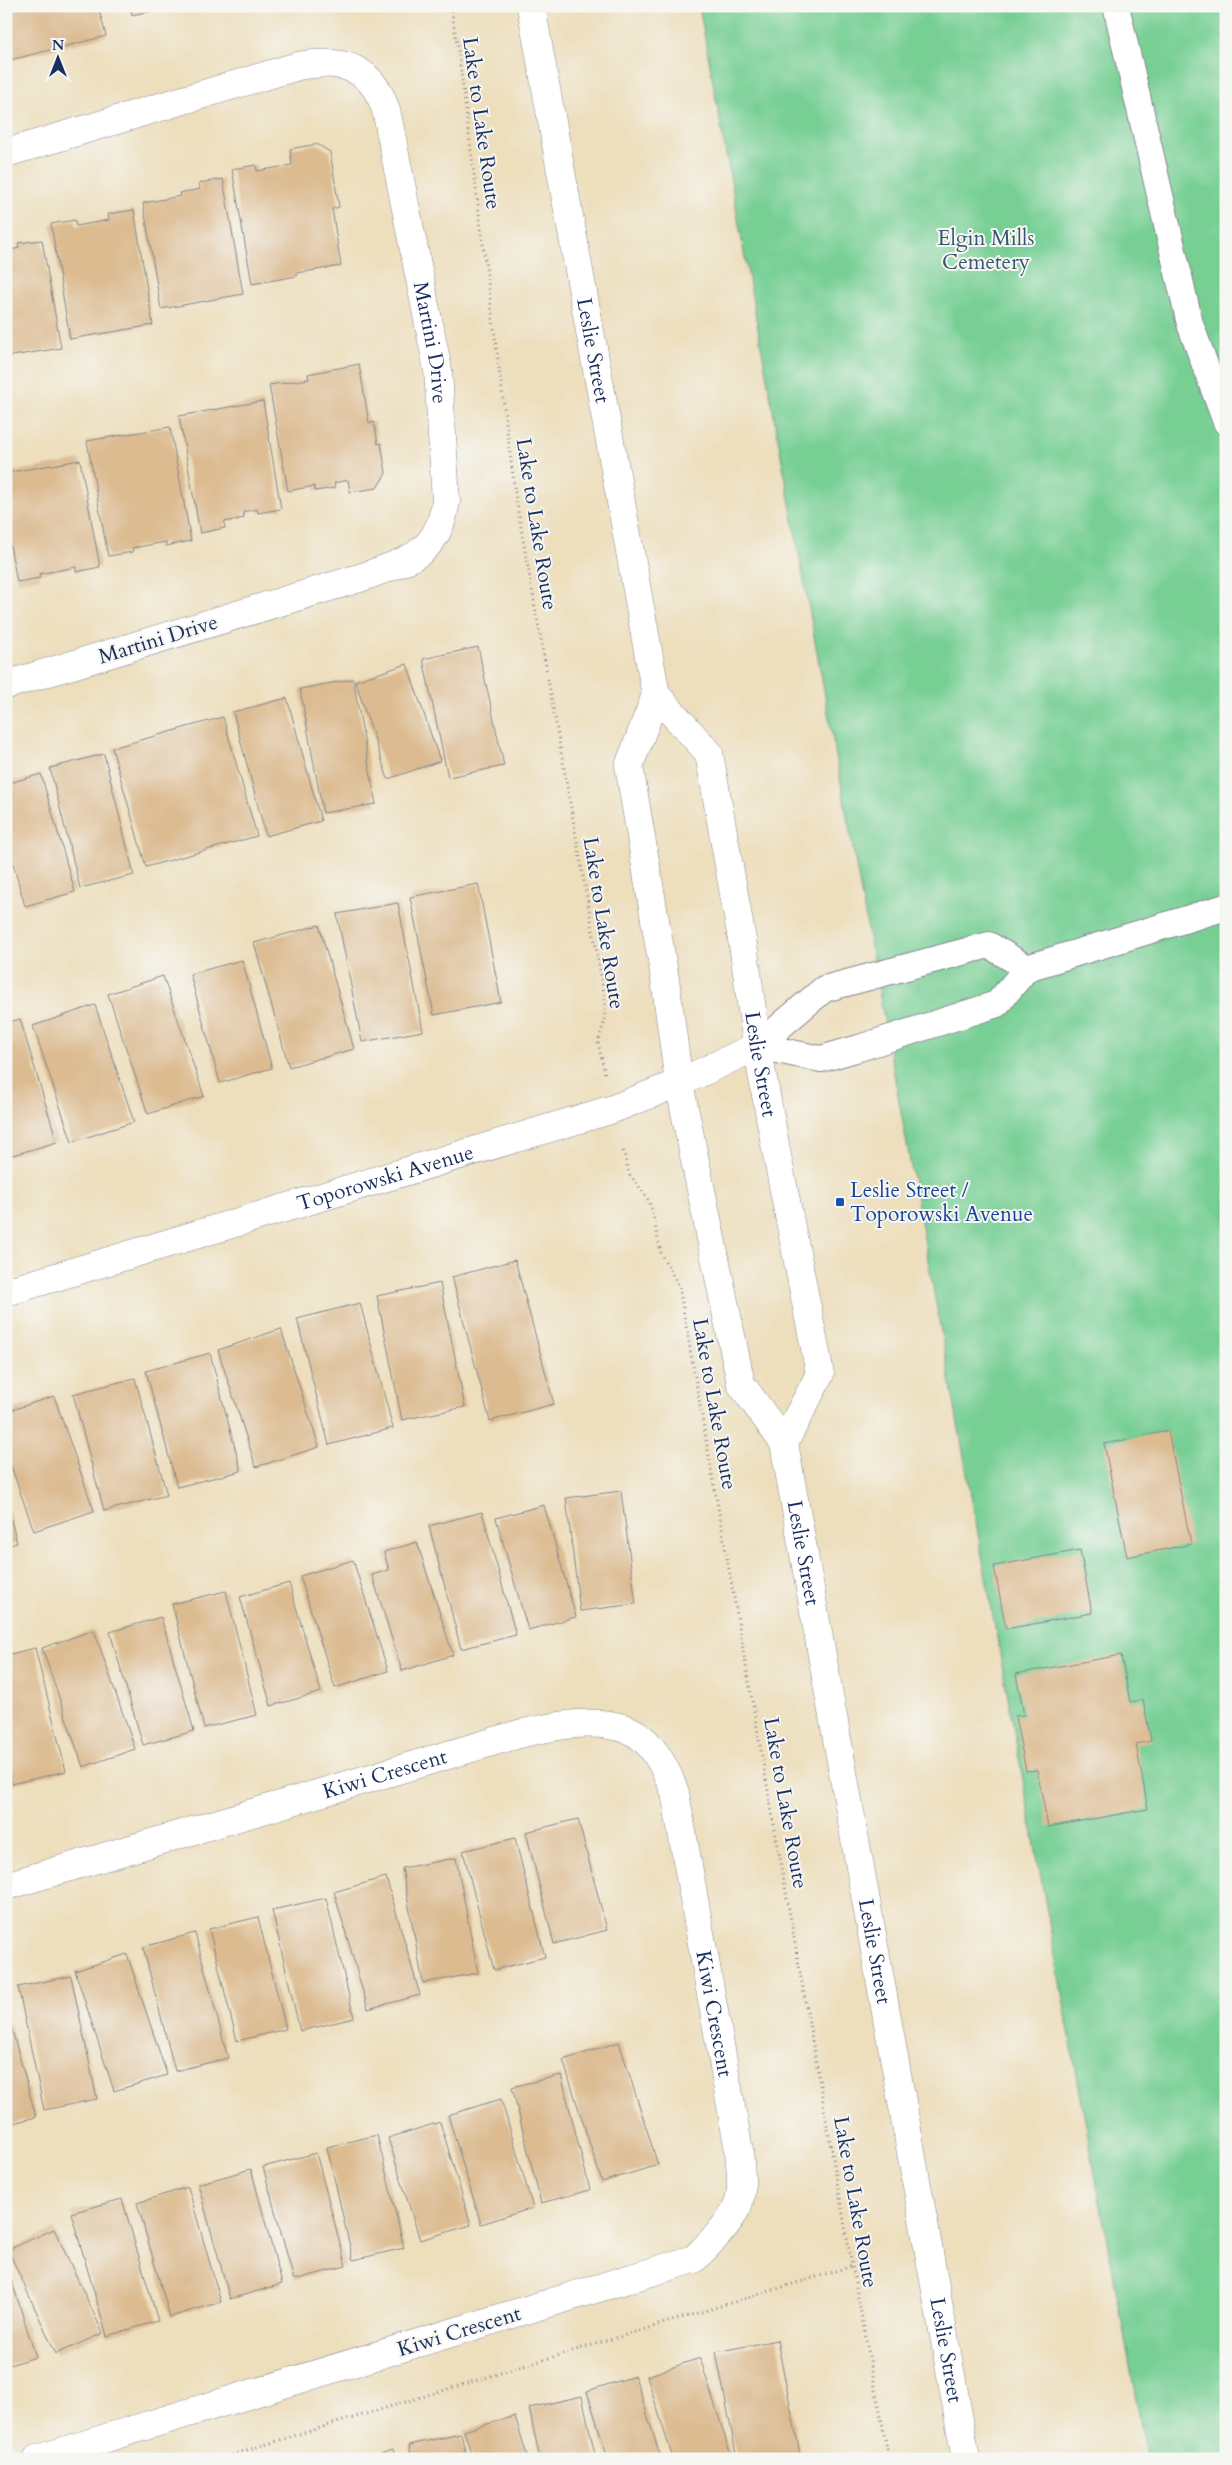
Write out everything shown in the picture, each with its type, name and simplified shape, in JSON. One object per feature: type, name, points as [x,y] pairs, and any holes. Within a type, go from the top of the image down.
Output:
[{"type":"street","name":"Leslie Street","points":[[531,6],[656,695],[629,766],[666,979],[679,1083],[741,1384],[784,1443],[966,2459]]},
{"type":"street","name":"Martini Drive","points":[[6,152],[298,66],[313,64],[340,65],[365,75],[376,86],[387,114],[438,370],[446,501],[443,520],[434,538],[424,550],[405,562],[366,576],[6,685]]},
{"type":"street","name":"Leslie Street","points":[[656,695],[709,754],[744,951],[757,1046],[820,1374],[784,1443]]},
{"type":"street","name":"Toporowski Avenue","points":[[6,1292],[613,1109],[679,1083],[757,1046]]},
{"type":"street","name":"Kiwi Crescent","points":[[6,1886],[519,1734],[556,1726],[594,1724],[630,1731],[652,1748],[669,1774],[675,1793],[739,2151],[741,2182],[738,2204],[714,2239],[694,2259],[37,2459]]},
{"type":"lane","points":[[1116,6],[1190,324],[1226,422]]},
{"type":"lane","points":[[757,1046],[821,1059],[849,1051],[997,1004],[1027,968],[1226,907]]},
{"type":"lane","points":[[757,1046],[824,989],[989,945],[1027,968]]},
{"type":"path","name":"Lake to Lake Route","points":[[450,6],[459,57],[516,500],[605,998],[605,1020],[598,1042]]},
{"type":"path","name":"Lake to Lake Route","points":[[626,1163],[629,1174],[647,1197],[652,1210],[661,1254],[678,1286],[852,2266],[889,2459]]},
{"type":"path","points":[[218,2459],[852,2266]]},
{"type":"green space","name":"Elgin Mills Cemetery","points":[[699,6],[1226,6],[1226,2459],[1147,2459]]},
{"type":"building","points":[[6,6],[98,6],[106,36],[6,61]]},
{"type":"building","points":[[130,6],[169,6],[169,7],[132,15]]},
{"type":"building","points":[[317,144],[330,152],[339,207],[332,209],[341,266],[297,273],[297,276],[252,284],[232,169],[256,165],[257,171],[292,165],[290,149]]},
{"type":"building","points":[[223,179],[243,294],[161,309],[143,203],[181,196],[180,193],[200,189],[199,183]]},
{"type":"building","points":[[134,210],[153,325],[70,339],[51,224],[75,220],[76,226],[109,220],[108,214]]},
{"type":"building","points":[[42,240],[61,348],[6,357],[6,251],[19,248],[18,243]]},
{"type":"building","points":[[359,364],[369,423],[374,422],[378,444],[381,443],[386,473],[377,488],[350,492],[348,480],[334,483],[335,488],[315,491],[314,486],[288,491],[269,385],[309,379],[308,374]]},
{"type":"building","points":[[263,401],[281,509],[258,513],[257,509],[243,512],[244,518],[224,522],[225,528],[200,533],[179,416]]},
{"type":"building","points":[[170,427],[191,541],[166,546],[166,542],[132,548],[133,552],[108,556],[87,441]]},
{"type":"building","points":[[80,460],[100,567],[76,572],[76,567],[39,574],[40,578],[17,582],[6,524],[6,473]]},
{"type":"building","points":[[478,647],[504,766],[448,777],[423,659]]},
{"type":"building","points":[[407,664],[440,761],[388,779],[355,681]]},
{"type":"building","points":[[353,679],[376,804],[323,813],[300,689]]},
{"type":"building","points":[[287,698],[321,821],[266,836],[233,712]]},
{"type":"building","points":[[223,717],[257,836],[146,867],[112,748]]},
{"type":"building","points":[[104,754],[134,875],[80,888],[50,768]]},
{"type":"building","points":[[41,774],[75,892],[25,906],[6,839],[6,784]]},
{"type":"building","points":[[478,884],[501,1002],[434,1015],[410,897]]},
{"type":"building","points":[[398,903],[423,1031],[362,1042],[337,914]]},
{"type":"building","points":[[319,925],[354,1049],[289,1067],[254,943]]},
{"type":"building","points":[[242,960],[272,1068],[220,1083],[190,974]]},
{"type":"building","points":[[163,976],[204,1096],[148,1114],[108,994]]},
{"type":"building","points":[[95,1005],[134,1122],[72,1142],[33,1026]]},
{"type":"building","points":[[20,1019],[57,1142],[6,1157],[6,1023]]},
{"type":"building","points":[[515,1260],[554,1404],[490,1421],[452,1277]]},
{"type":"building","points":[[440,1283],[465,1407],[402,1420],[377,1296]]},
{"type":"building","points":[[360,1303],[393,1428],[329,1445],[297,1319]]},
{"type":"building","points":[[281,1329],[319,1447],[256,1467],[218,1350]]},
{"type":"building","points":[[210,1353],[241,1471],[177,1487],[146,1371]]},
{"type":"building","points":[[135,1378],[167,1495],[104,1511],[73,1394]]},
{"type":"building","points":[[54,1396],[94,1511],[34,1531],[6,1452],[6,1412]]},
{"type":"building","points":[[1168,1431],[1191,1544],[1127,1557],[1104,1444]]},
{"type":"building","points":[[621,1491],[636,1604],[580,1611],[566,1498]]},
{"type":"building","points":[[6,1501],[17,1543],[6,1546]]},
{"type":"building","points":[[544,1505],[576,1617],[528,1630],[496,1518]]},
{"type":"building","points":[[482,1512],[516,1635],[461,1649],[429,1526]]},
{"type":"building","points":[[417,1542],[453,1655],[402,1671],[372,1575],[389,1570],[384,1552]]},
{"type":"building","points":[[1080,1550],[1092,1613],[1006,1629],[994,1566]]},
{"type":"building","points":[[353,1560],[388,1671],[335,1688],[300,1576]]},
{"type":"building","points":[[289,1583],[321,1692],[271,1706],[240,1597]]},
{"type":"building","points":[[226,1591],[257,1715],[204,1728],[172,1604]]},
{"type":"building","points":[[161,1617],[194,1731],[143,1745],[110,1632]]},
{"type":"building","points":[[94,1630],[135,1749],[83,1767],[42,1648]]},
{"type":"building","points":[[35,1648],[66,1771],[12,1784],[6,1760],[6,1655]]},
{"type":"building","points":[[1121,1655],[1130,1702],[1143,1700],[1151,1741],[1136,1744],[1148,1809],[1048,1827],[1037,1770],[1026,1771],[1015,1716],[1024,1715],[1016,1674]]},
{"type":"building","points":[[578,1819],[607,1930],[554,1944],[526,1832]]},
{"type":"building","points":[[515,1838],[545,1957],[494,1970],[463,1851]]},
{"type":"building","points":[[456,1858],[478,1973],[423,1983],[402,1868]]},
{"type":"building","points":[[386,1877],[420,1995],[368,2009],[334,1892]]},
{"type":"building","points":[[326,1898],[354,2018],[300,2031],[272,1910]]},
{"type":"building","points":[[258,1917],[286,2029],[237,2041],[209,1929]]},
{"type":"building","points":[[195,1933],[228,2058],[175,2071],[143,1947]]},
{"type":"building","points":[[127,1954],[167,2075],[114,2091],[75,1971]]},
{"type":"building","points":[[71,1976],[97,2099],[44,2110],[18,1987]]},
{"type":"building","points":[[6,2008],[36,2117],[6,2125]]},
{"type":"building","points":[[619,2042],[658,2165],[602,2182],[563,2060]]},
{"type":"building","points":[[561,2075],[590,2190],[541,2203],[512,2087]]},
{"type":"building","points":[[501,2099],[533,2208],[481,2224],[448,2115]]},
{"type":"building","points":[[440,2122],[471,2225],[420,2240],[388,2138]]},
{"type":"building","points":[[377,2135],[404,2248],[353,2260],[327,2147]]},
{"type":"building","points":[[316,2153],[346,2266],[294,2280],[263,2167]]},
{"type":"building","points":[[251,2169],[282,2284],[230,2299],[198,2184]]},
{"type":"building","points":[[188,2187],[221,2302],[170,2317],[137,2203]]},
{"type":"building","points":[[122,2199],[158,2321],[107,2336],[71,2213]]},
{"type":"building","points":[[54,2229],[103,2333],[56,2354],[8,2250]]},
{"type":"building","points":[[6,2263],[36,2357],[6,2366]]},
{"type":"building","points":[[777,2340],[801,2459],[737,2459],[716,2352]]},
{"type":"building","points":[[700,2358],[732,2459],[673,2459],[647,2376]]},
{"type":"building","points":[[635,2376],[661,2459],[608,2459],[587,2391]]},
{"type":"building","points":[[582,2396],[596,2459],[540,2459],[529,2408]]},
{"type":"building","points":[[515,2416],[528,2459],[473,2459],[464,2431]]},
{"type":"building","points":[[461,2434],[467,2459],[412,2459],[409,2445]]},
{"type":"building","points":[[393,2450],[396,2459],[366,2459],[366,2458]]},
{"type":"place","name":"Leslie Street / Toporowski Avenue","points":[[840,1202]]}]
